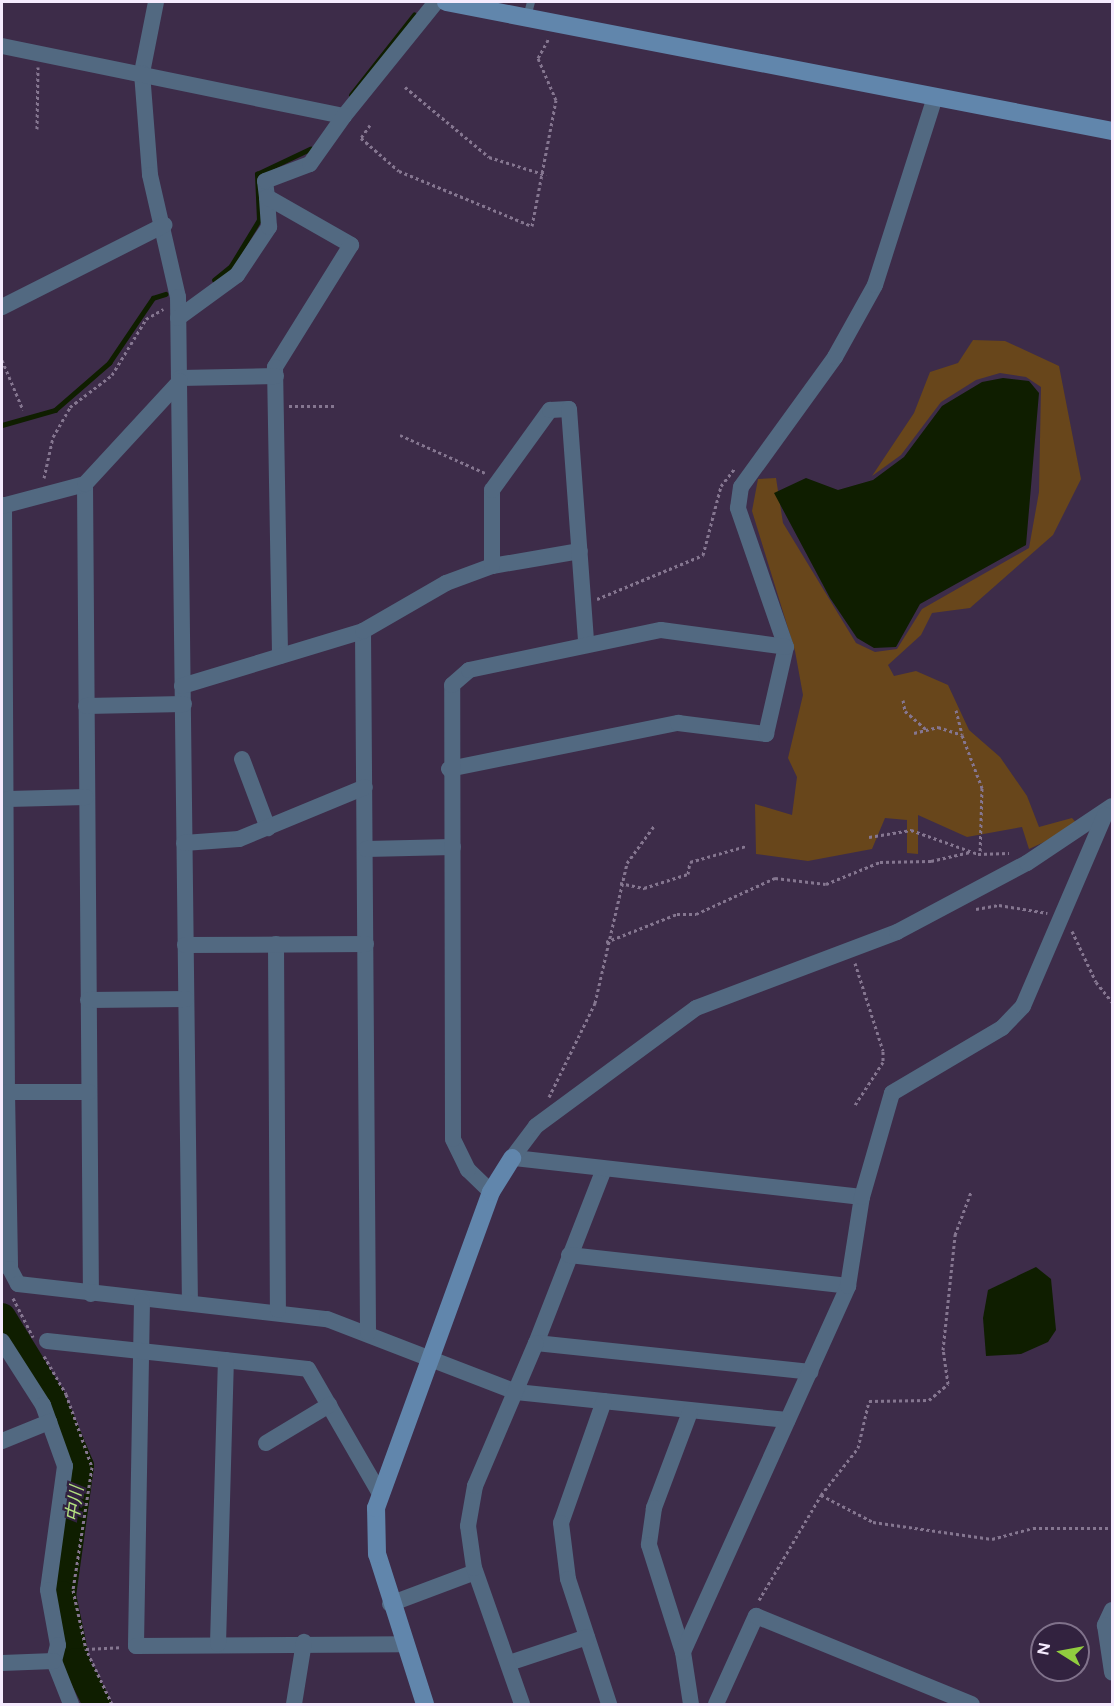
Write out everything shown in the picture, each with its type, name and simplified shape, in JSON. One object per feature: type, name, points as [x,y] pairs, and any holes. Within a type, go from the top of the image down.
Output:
[{"type":"street","points":[[156,2],[142,73],[150,175],[164,225],[178,314],[190,1303]]},
{"type":"street","points":[[178,314],[237,275],[269,227],[265,181],[310,164],[344,116],[436,2]]},
{"type":"street","points":[[446,2],[529,9],[557,23],[1113,131]]},
{"type":"street","points":[[2,46],[344,116]]},
{"type":"street","points":[[449,769],[678,723],[766,734],[786,647],[738,508],[749,469],[835,357],[875,285],[935,97]]},
{"type":"street","points":[[267,197],[351,245],[275,367],[280,656]]},
{"type":"street","points":[[2,307],[164,225]]},
{"type":"street","points":[[276,376],[180,379],[85,484],[3,506],[8,799],[4,877],[6,1225],[10,1269],[18,1284],[142,1301],[278,1310],[368,1333],[516,1392],[690,1412],[788,1420]]},
{"type":"street","points":[[492,566],[492,490],[543,414],[568,409],[585,643]]},
{"type":"street","points":[[85,484],[91,1294]]},
{"type":"street","points":[[182,686],[363,631],[446,583],[492,566],[580,551]]},
{"type":"street","points":[[491,1192],[468,1170],[453,1139],[453,847],[449,769],[451,693],[458,679],[469,670],[585,643],[681,628],[786,647]]},
{"type":"street","points":[[363,631],[368,1333]]},
{"type":"street","points":[[86,706],[183,704]]},
{"type":"street","points":[[242,759],[268,828]]},
{"type":"street","points":[[184,843],[239,839],[365,787]]},
{"type":"street","points":[[8,799],[86,797]]},
{"type":"street","points":[[425,1704],[390,1604],[377,1554],[379,1492],[491,1192],[512,1158],[551,1114],[696,1008],[897,932],[1024,864],[1108,811]]},
{"type":"street","points":[[683,1652],[849,1286],[862,1197],[892,1093],[1002,1028],[1023,1006],[1108,811]]},
{"type":"street","points":[[366,849],[453,847]]},
{"type":"street","points":[[276,944],[278,1310]]},
{"type":"street","points":[[185,945],[366,944]]},
{"type":"street","points":[[88,1000],[186,999]]},
{"type":"street","points":[[7,1092],[89,1092]]},
{"type":"street","points":[[512,1158],[862,1197]]},
{"type":"street","points":[[522,1704],[475,1572],[468,1526],[476,1486],[536,1343],[604,1168]]},
{"type":"street","points":[[570,1255],[849,1286]]},
{"type":"street","points":[[142,1301],[136,1646],[304,1642],[404,1644]]},
{"type":"street","points":[[2,1341],[49,1422],[65,1466],[48,1590],[58,1646],[54,1661],[70,1704]]},
{"type":"street","points":[[47,1341],[141,1349],[309,1370],[379,1492]]},
{"type":"street","points":[[536,1343],[810,1372]]},
{"type":"street","points":[[219,1644],[226,1360]]},
{"type":"street","points":[[604,1401],[561,1523],[568,1579],[609,1704]]},
{"type":"street","points":[[266,1443],[328,1405]]},
{"type":"street","points":[[690,1412],[650,1526],[657,1577],[683,1652],[692,1704]]},
{"type":"street","points":[[2,1441],[49,1422]]},
{"type":"street","points":[[390,1604],[475,1572]]},
{"type":"street","points":[[1113,1610],[1105,1633],[1113,1671]]},
{"type":"street","points":[[716,1704],[756,1616],[972,1704]]},
{"type":"street","points":[[509,1664],[587,1637]]},
{"type":"street","points":[[294,1704],[304,1642]]},
{"type":"street","points":[[2,1663],[54,1661]]},
{"type":"path","points":[[370,125],[361,138],[399,171],[532,226],[546,175],[555,100],[538,58],[557,23]]},
{"type":"path","points":[[36,129],[39,53]]},
{"type":"path","points":[[405,87],[489,157],[546,175]]},
{"type":"path","points":[[45,494],[53,437],[70,406],[112,375],[154,311],[178,314]]},
{"type":"path","points":[[2,360],[23,410]]},
{"type":"path","points":[[277,406],[335,406]]},
{"type":"path","points":[[400,435],[499,480]]},
{"type":"path","points":[[583,604],[695,562],[706,548],[725,478],[741,464],[749,469]]},
{"type":"path","points":[[903,700],[905,711],[927,730]]},
{"type":"path","points":[[956,710],[962,735],[982,788],[980,854]]},
{"type":"path","points":[[914,733],[938,727],[962,735]]},
{"type":"path","points":[[551,1114],[548,1098],[595,1003],[619,883],[640,840],[654,826]]},
{"type":"path","points":[[869,837],[910,830],[970,852],[1011,853],[1024,864]]},
{"type":"path","points":[[619,883],[644,888],[688,874],[690,862],[746,846]]},
{"type":"path","points":[[606,942],[677,914],[696,914],[775,878],[826,884],[880,862],[931,861],[970,852]]},
{"type":"path","points":[[850,948],[883,1051],[883,1062],[855,1105]]},
{"type":"path","points":[[756,1616],[766,1581],[821,1495],[858,1448],[869,1401],[929,1400],[948,1384],[943,1350],[955,1235],[971,1192]]},
{"type":"path","points":[[821,1495],[873,1522],[992,1539],[1033,1528],[1113,1528]]},
{"type":"path","points":[[112,1704],[87,1649],[136,1646]]},
{"type":"shaded area","points":[[973,340],[1005,341],[1059,366],[1081,479],[1053,535],[970,608],[932,613],[921,635],[888,665],[894,676],[916,671],[948,685],[969,730],[1000,757],[1027,796],[1039,827],[1072,818],[1079,826],[1029,849],[1022,827],[967,837],[918,815],[918,854],[907,853],[907,820],[885,818],[872,849],[808,861],[756,854],[755,804],[792,815],[797,777],[788,758],[803,695],[795,651],[752,511],[758,479],[776,478],[783,523],[856,643],[875,652],[897,649],[922,609],[1029,548],[1039,492],[1041,387],[1026,377],[1000,373],[976,380],[941,402],[901,455],[872,476],[914,413],[930,372],[958,363]]},
{"type":"shaded area","points":[[1003,378],[1029,381],[1039,393],[1026,545],[920,604],[896,647],[874,648],[857,638],[830,598],[774,493],[806,478],[838,490],[873,480],[904,457],[942,406],[982,382]]},
{"type":"shaded area","points":[[1036,1267],[1051,1279],[1056,1330],[1048,1342],[1021,1354],[986,1356],[983,1318],[988,1290]]},
{"type":"waterway","points":[[351,95],[414,15]]},
{"type":"waterway","points":[[214,280],[231,266],[259,220],[257,174],[310,149]]},
{"type":"waterway","points":[[2,425],[55,410],[109,363],[153,298],[165,294]]},
{"type":"waterway","name":"中川","points":[[2,1317],[51,1397],[80,1466],[62,1595],[76,1662],[97,1704]]}]
